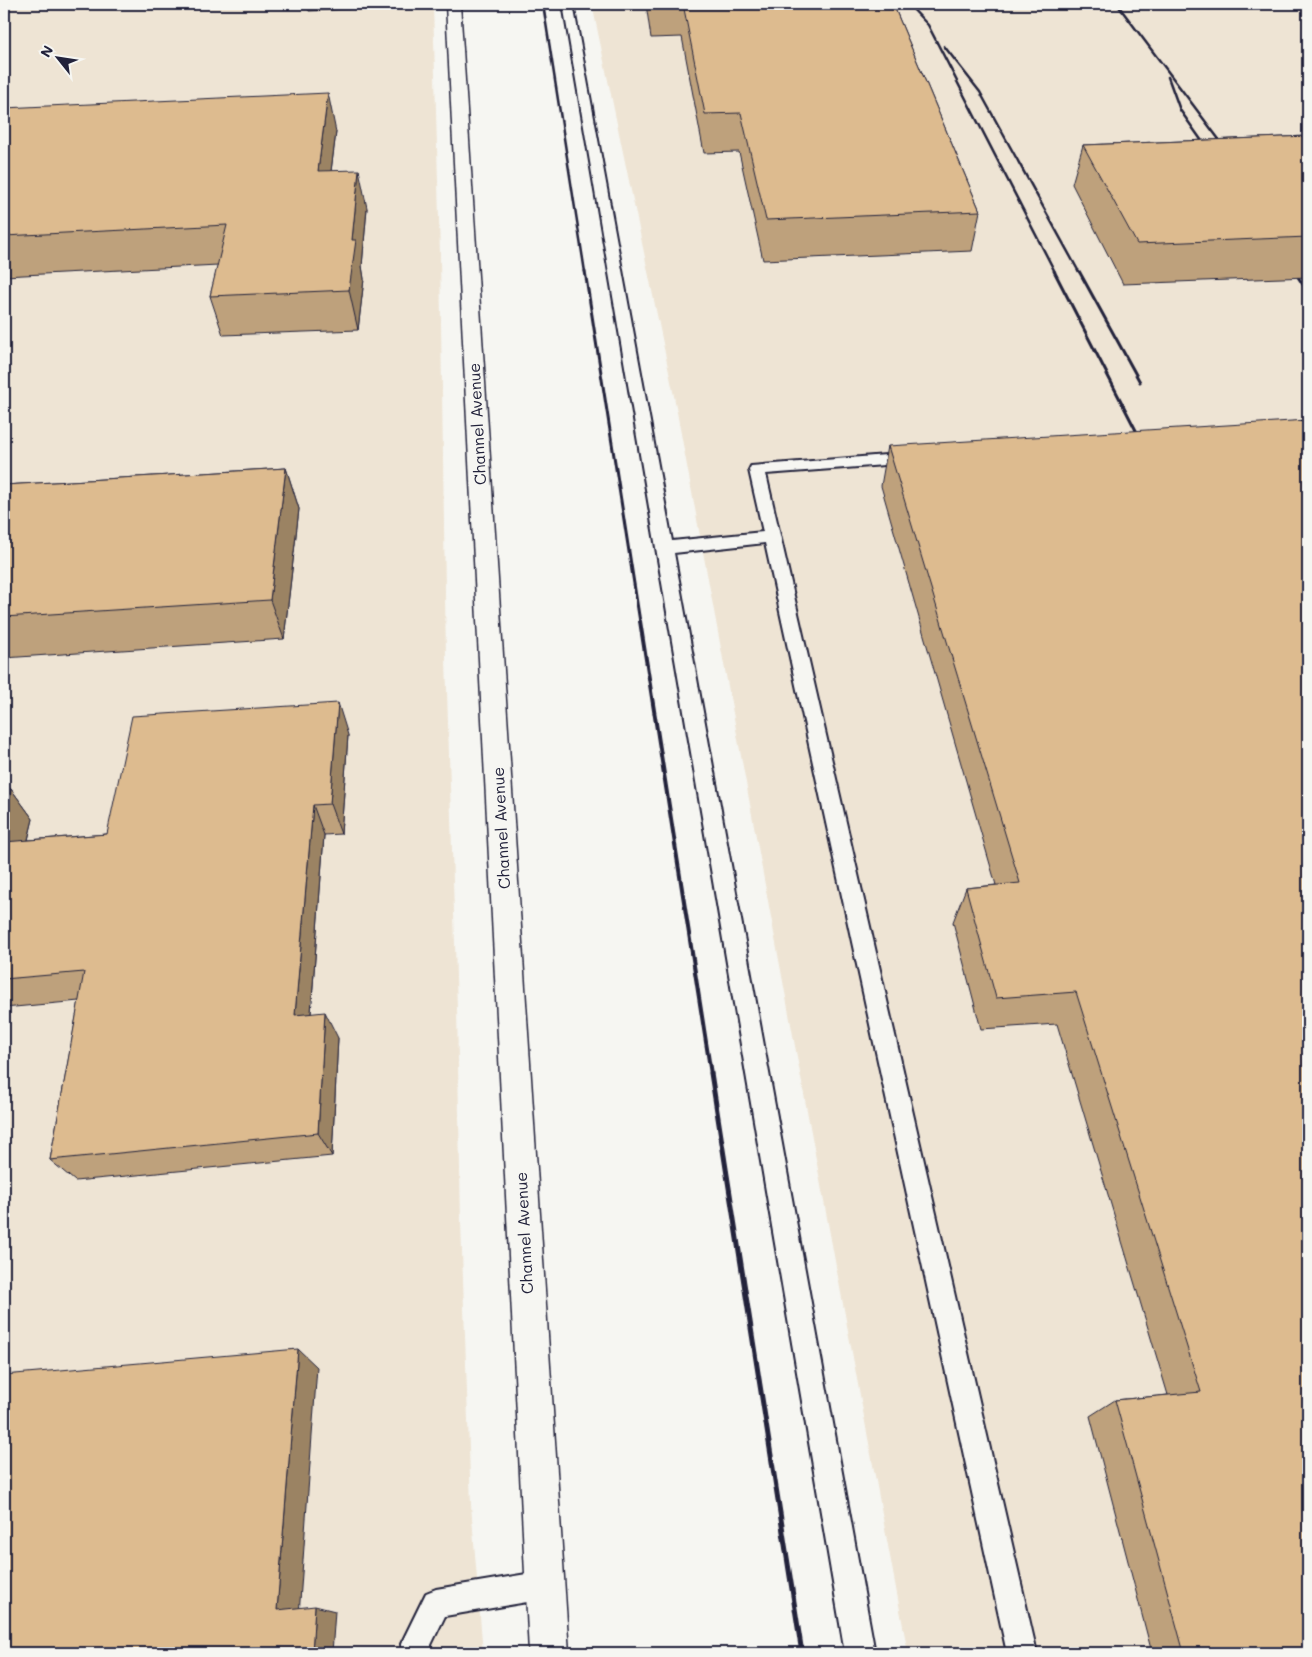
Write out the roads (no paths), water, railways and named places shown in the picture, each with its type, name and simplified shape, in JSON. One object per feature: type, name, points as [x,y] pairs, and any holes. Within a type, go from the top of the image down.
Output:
[{"type":"street","name":"Channel Avenue","points":[[453,4],[549,1653]]},
{"type":"lane","points":[[568,4],[860,1653]]},
{"type":"lane","points":[[934,456],[757,470],[1022,1653]]},
{"type":"lane","points":[[664,548],[772,538]]},
{"type":"lane","points":[[417,1653],[416,1644],[436,1603],[545,1585]]},
{"type":"railway","points":[[543,4],[585,272]]},
{"type":"railway","points":[[908,4],[928,25],[1055,272]]},
{"type":"railway","points":[[1117,4],[1227,150]]},
{"type":"railway","points":[[944,46],[980,92],[1079,272]]},
{"type":"railway","points":[[1168,77],[1180,110],[1209,151]]},
{"type":"railway","points":[[1290,265],[1295,272]]},
{"type":"railway","points":[[585,271],[640,622]]},
{"type":"railway","points":[[1054,271],[1143,444]]},
{"type":"railway","points":[[1079,271],[1140,382]]},
{"type":"railway","points":[[1294,271],[1308,292]]},
{"type":"railway","points":[[640,621],[711,1074]]},
{"type":"railway","points":[[711,1073],[802,1653]]}]
